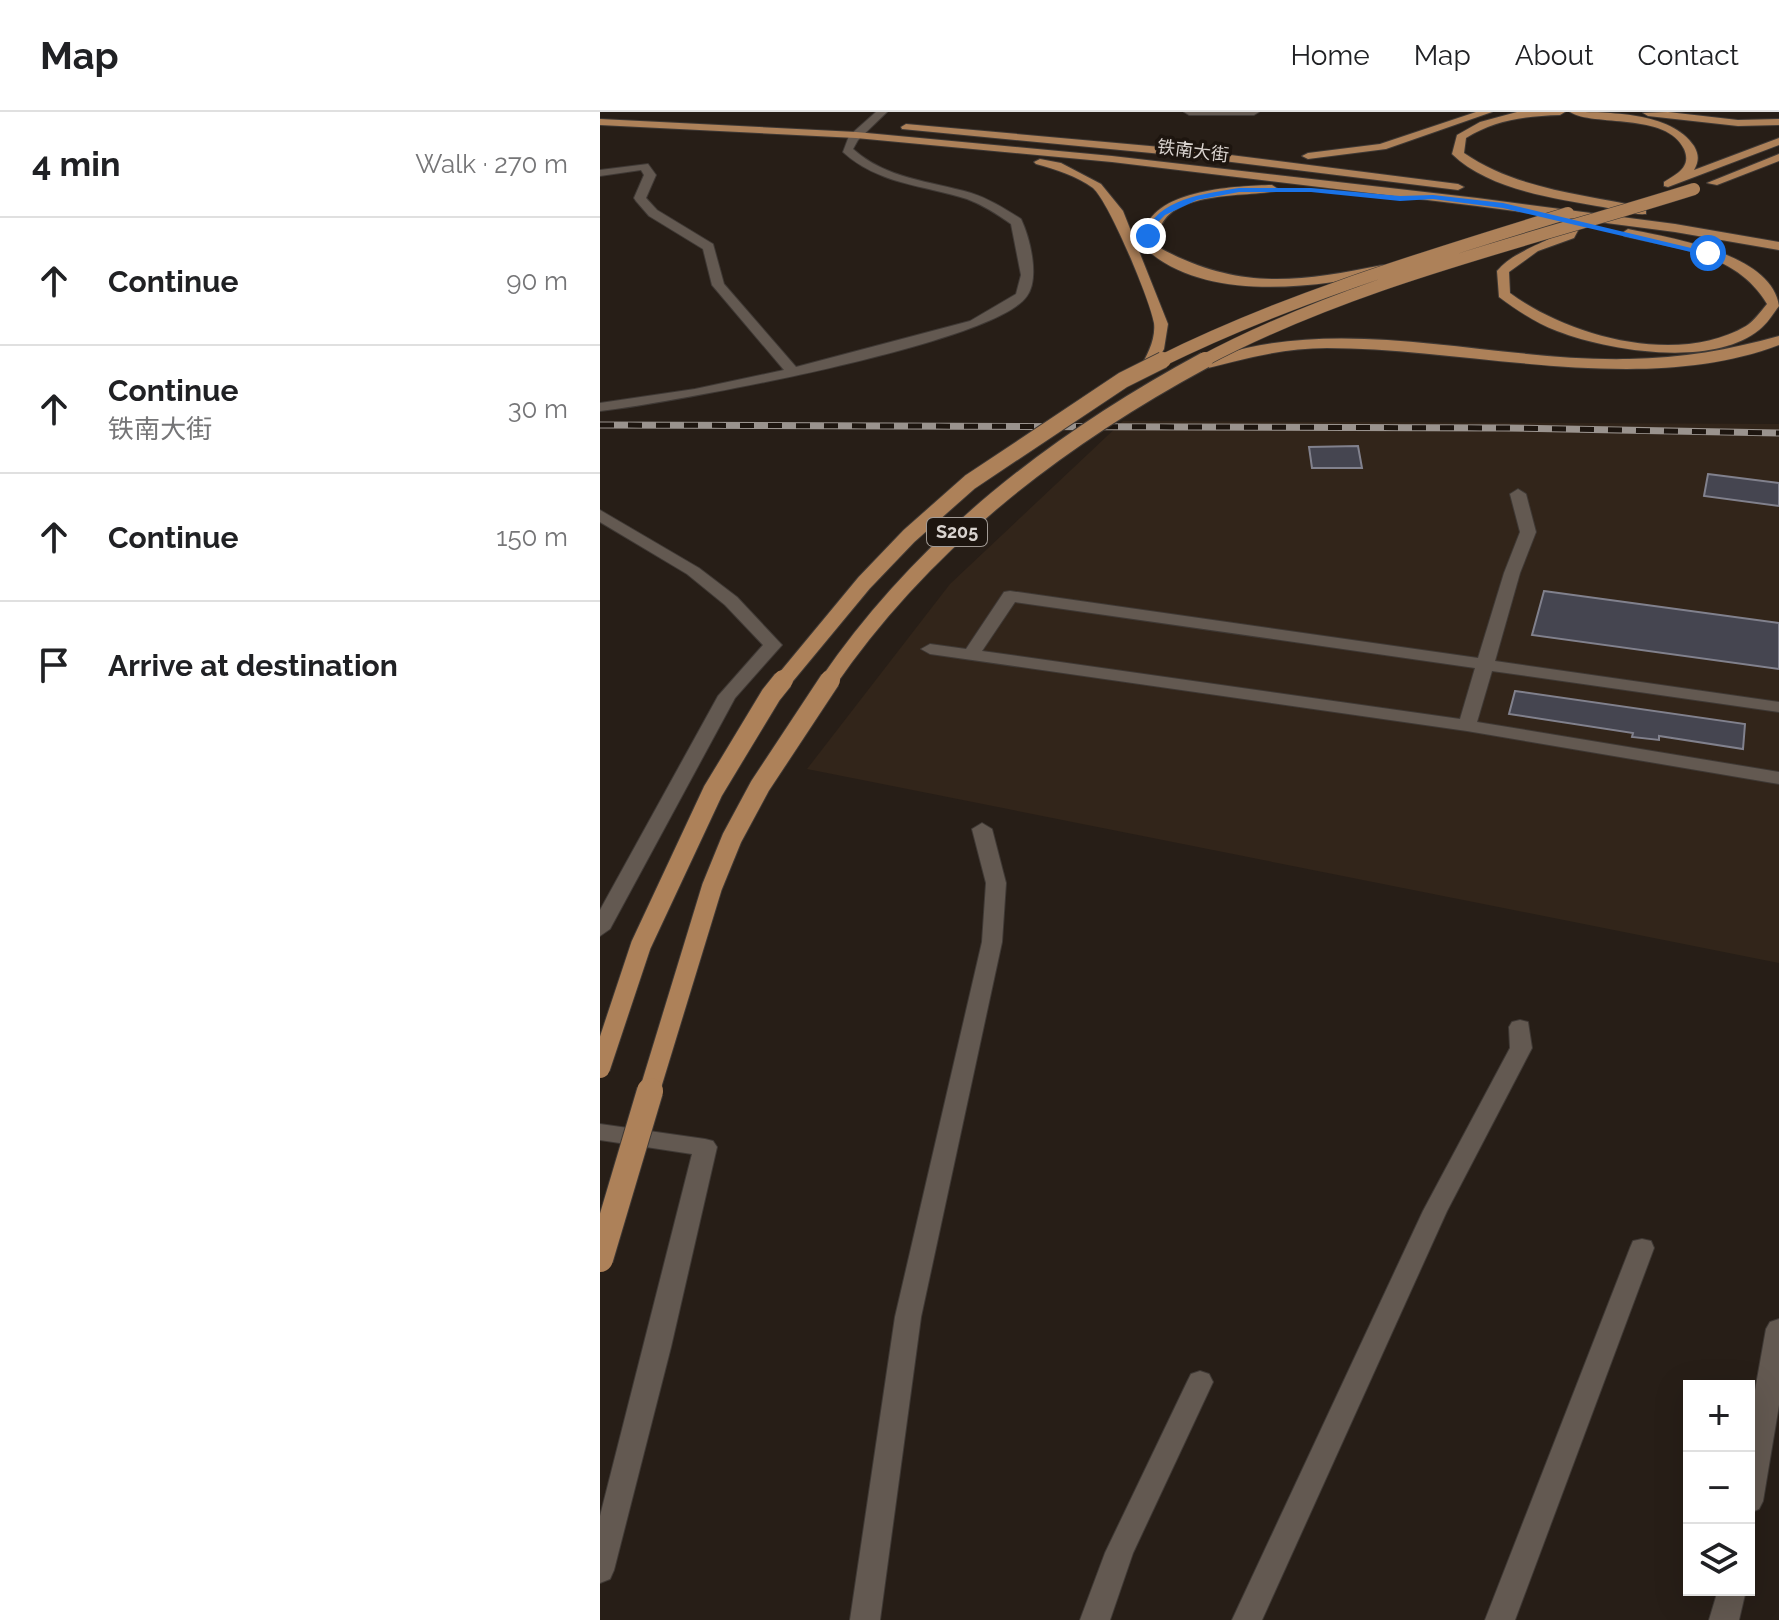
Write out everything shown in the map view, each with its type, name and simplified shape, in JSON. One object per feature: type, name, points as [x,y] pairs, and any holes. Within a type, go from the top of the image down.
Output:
[{"type":"main road","points":[[1560,112],[1522,114],[1477,125],[1461,137],[1458,154],[1475,168],[1510,182],[1646,212]]},
{"type":"main road","points":[[1575,112],[1623,116],[1677,133],[1690,146],[1693,161],[1690,169],[1668,184]]},
{"type":"main road","points":[[1643,112],[1738,123],[1779,122]]},
{"type":"main road","points":[[1168,150],[1296,156],[1350,153],[1382,147],[1483,113]]},
{"type":"main road","name":"铁南大街","points":[[600,115],[869,124],[1168,150],[1307,165],[1779,233]]},
{"type":"main road","name":"铁南大街","points":[[600,122],[856,135],[1112,159],[1503,205],[1675,228],[1779,246]]},
{"type":"main road","name":"S205","points":[[600,1068],[641,945],[713,791],[771,695],[864,583],[909,536],[970,482],[1077,409],[1146,369],[1268,311],[1387,268],[1668,184],[1779,141]]},
{"type":"main road","points":[[966,146],[1057,165],[1097,186],[1117,211],[1161,324],[1157,349],[1146,369]]},
{"type":"main road","name":"S205","points":[[600,1259],[631,1150],[724,856],[752,799],[819,692],[882,608],[961,528],[1043,458],[1107,415],[1189,369],[1288,322],[1408,277],[1694,189],[1779,157]]},
{"type":"main road","points":[[1732,176],[1779,167]]},
{"type":"main road","points":[[1387,268],[1283,286],[1242,283],[1200,274],[1152,249],[1148,236],[1152,223],[1175,205],[1218,192],[1268,189],[1400,199],[1433,197]]},
{"type":"main road","points":[[1503,205],[1708,253],[1751,274],[1768,288],[1774,304],[1768,317],[1745,333],[1717,343],[1671,347],[1627,346],[1587,338],[1533,318],[1504,294],[1503,271],[1514,259],[1536,247],[1570,235],[1575,225]]},
{"type":"main road","points":[[1189,369],[1273,347],[1360,346],[1641,365],[1707,359],[1779,340]]},
{"type":"street","points":[[600,407],[635,404],[792,370],[975,324],[1001,312],[1022,297],[1029,283],[1017,222],[985,202],[906,180],[856,160],[847,150],[856,135],[882,112]]},
{"type":"street","points":[[1189,112],[1254,112]]},
{"type":"street","points":[[600,173],[644,166],[650,175],[640,198],[653,213],[709,247],[718,285],[792,370]]},
{"type":"street","points":[[1467,726],[1512,573],[1528,532],[1518,494]]},
{"type":"street","points":[[600,515],[693,571],[731,601],[773,645],[727,696],[600,929]]},
{"type":"street","points":[[971,655],[1010,596],[1779,707]]},
{"type":"street","points":[[930,649],[1467,726],[1779,778]]},
{"type":"street","points":[[865,1620],[908,1317],[992,942],[996,883],[982,829]]},
{"type":"street","points":[[1247,1620],[1435,1211],[1521,1048],[1520,1027]]},
{"type":"street","points":[[600,1132],[705,1147],[658,1347],[600,1570]]},
{"type":"street","points":[[1500,1620],[1642,1248]]},
{"type":"street","points":[[1755,1467],[1779,1329]]},
{"type":"street","points":[[1095,1620],[1119,1553],[1200,1382]]},
{"type":"street","points":[[1724,1620],[1730,1596]]},
{"type":"shaded area","points":[[1123,421],[1779,424],[1779,963],[807,769],[950,584]]},
{"type":"building","points":[[1358,446],[1362,468],[1312,468],[1309,447]]},
{"type":"building","points":[[1708,474],[1779,483],[1779,506],[1704,496]]},
{"type":"building","points":[[1544,591],[1779,623],[1779,669],[1532,635]]},
{"type":"building","points":[[1515,691],[1745,724],[1743,749],[1659,736],[1659,740],[1632,737],[1633,733],[1509,714]]},
{"type":"railway","points":[[600,425],[1506,428],[1779,433]]},
{"type":"route","points":[[1148,236],[1152,223],[1162,214],[1175,205],[1195,198],[1239,190],[1311,190],[1400,199],[1433,197],[1503,205],[1708,253]]}]
